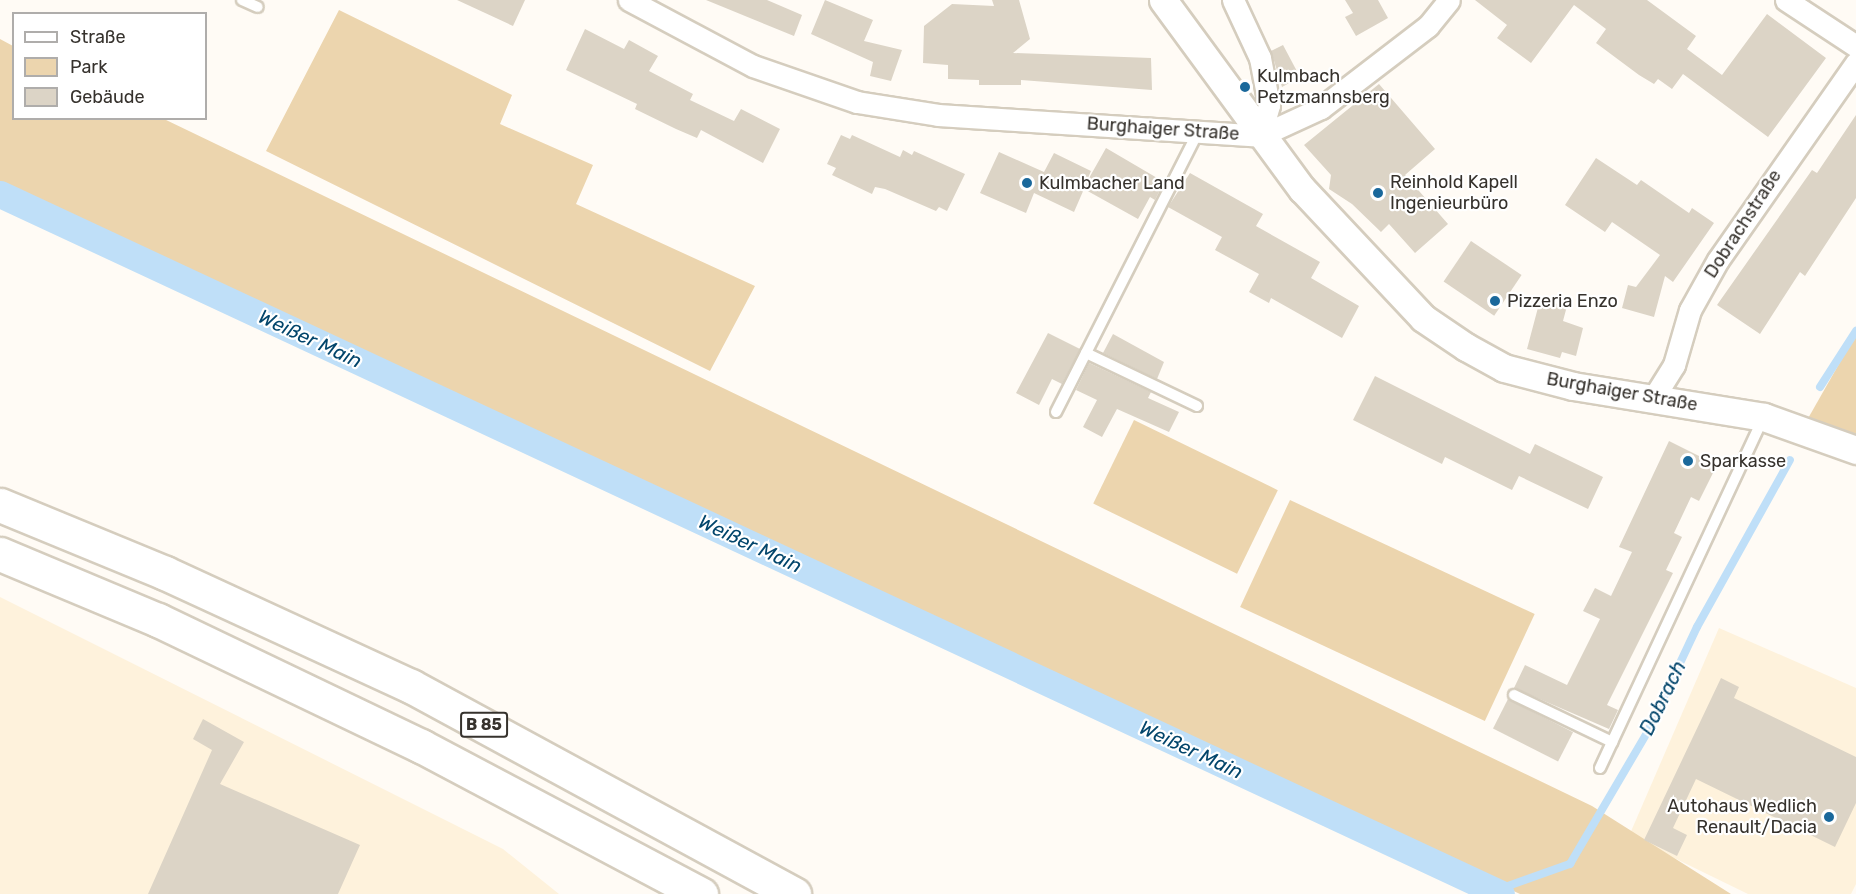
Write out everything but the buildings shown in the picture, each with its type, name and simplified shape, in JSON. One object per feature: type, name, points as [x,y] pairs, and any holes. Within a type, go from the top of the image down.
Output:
[{"type":"highway","name":"B 85","points":[[0,505],[165,573],[411,686],[794,894]]},
{"type":"highway","name":"B 85","points":[[0,554],[158,620],[411,741],[673,883]]},
{"type":"highway","points":[[673,883],[701,894]]},
{"type":"street","name":"Burghaiger Straße","points":[[629,0],[753,66],[857,102],[938,115],[1199,130],[1260,136],[1302,189],[1383,279],[1423,318],[1466,347],[1504,368],[1573,386],[1654,397],[1764,417],[1856,450]]},
{"type":"street","points":[[1163,0],[1260,136]]},
{"type":"street","points":[[1233,0],[1260,58],[1269,105],[1260,136]]},
{"type":"street","points":[[1260,136],[1321,108],[1428,26],[1449,0]]},
{"type":"street","points":[[1786,0],[1856,46]]},
{"type":"street","name":"Dobrachstraße","points":[[1654,397],[1674,365],[1690,309],[1718,260],[1856,63]]},
{"type":"lane","points":[[242,0],[258,7]]},
{"type":"lane","points":[[1056,411],[1199,130]]},
{"type":"lane","points":[[1086,353],[1197,406]]},
{"type":"lane","points":[[1600,768],[1764,417]]},
{"type":"lane","points":[[1514,695],[1612,742]]},
{"type":"shaded area","points":[[0,597],[503,849],[559,894],[0,894]]},
{"type":"shaded area","points":[[1719,628],[1856,688],[1856,884],[1851,894],[1748,894],[1629,836]]},
{"type":"green space","points":[[339,10],[512,95],[500,124],[593,165],[576,204],[755,286],[710,371],[266,151]]},
{"type":"green space","points":[[0,39],[12,45],[12,120],[166,120],[1592,806],[1731,894],[1520,894],[0,192]]},
{"type":"green space","points":[[1856,334],[1856,450],[1802,429]]},
{"type":"green space","points":[[1134,420],[1278,490],[1237,574],[1093,504]]},
{"type":"green space","points":[[1290,500],[1535,614],[1485,721],[1240,607]]},
{"type":"waterway","name":"Weißer Main","points":[[0,194],[1501,894]]},
{"type":"waterway","name":"Dobrach","points":[[1820,387],[1856,331]]},
{"type":"waterway","name":"Dobrach","points":[[1494,891],[1570,864],[1648,731],[1697,627],[1790,460]]},
{"type":"place","name":"Kulmbach Petzmannsberg","points":[[1245,87]]},
{"type":"place","name":"Kulmbacher Land","points":[[1027,183]]},
{"type":"place","name":"Reinhold Kapell Ingenieurbüro","points":[[1378,193]]},
{"type":"place","name":"Pizzeria Enzo","points":[[1495,301]]},
{"type":"place","name":"Sparkasse","points":[[1688,461]]},
{"type":"place","name":"Autohaus Wedlich Renault/Dacia","points":[[1829,817]]}]
